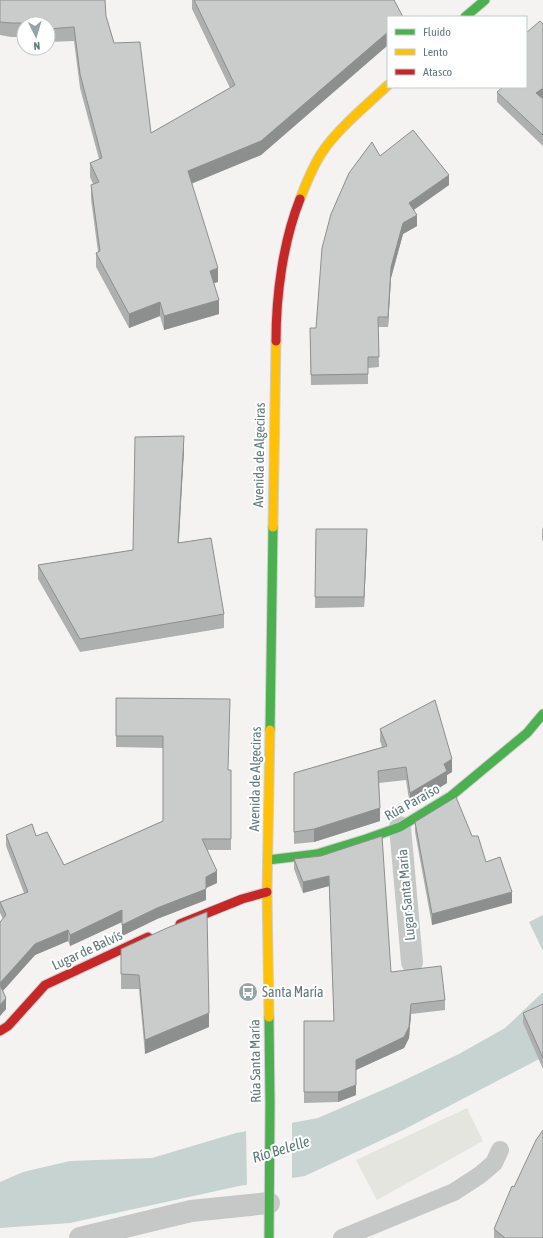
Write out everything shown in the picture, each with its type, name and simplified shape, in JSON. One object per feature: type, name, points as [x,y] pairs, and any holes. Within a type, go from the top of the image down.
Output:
[{"type":"main road","points":[[466,16],[485,0]]},
{"type":"main road","name":"Avenida de Algeciras","points":[[268,860],[276,319],[281,273],[289,228],[305,184],[325,148],[349,122],[387,86]]},
{"type":"main road","name":"Rúa Paraíso","points":[[268,860],[317,854],[400,827],[451,796],[527,733],[543,714]]},
{"type":"main road","name":"Rúa Santa María","points":[[268,860],[270,1104],[269,1238]]},
{"type":"main road","points":[[170,928],[242,899],[268,892]]},
{"type":"main road","name":"Lugar de Balvís","points":[[0,1031],[8,1026],[44,985],[155,934]]},
{"type":"street","name":"Lugar Santa María","points":[[400,827],[412,962]]},
{"type":"street","points":[[80,1238],[191,1211],[269,1197]]},
{"type":"lane","points":[[342,1238],[454,1192],[480,1175],[494,1163],[500,1150]]},
{"type":"shaded area","points":[[467,1108],[483,1141],[377,1200],[356,1160]]},
{"type":"water","points":[[543,915],[543,951],[529,922]]},
{"type":"water","name":"Río Belelle","points":[[543,992],[543,1057],[403,1130],[305,1176],[239,1186],[70,1223],[0,1228],[0,1182],[23,1172],[70,1161],[152,1158],[236,1133],[318,1118],[394,1085],[459,1054],[505,1028]]},
{"type":"pier","points":[[292,1121],[292,1180],[247,1187],[246,1129]]},
{"type":"building","points":[[0,0],[105,0],[106,16],[114,43],[140,42],[151,133],[235,85],[194,0],[394,0],[402,16],[387,16],[387,33],[261,141],[188,171],[218,268],[210,271],[219,300],[164,316],[160,302],[129,314],[96,253],[100,251],[91,185],[99,182],[90,163],[102,158],[80,74],[74,27],[56,28],[56,16],[16,16],[16,23],[0,22]]},
{"type":"building","points":[[540,21],[543,24],[543,88],[536,93],[543,99],[543,135],[497,92],[502,88],[527,88],[527,32]]},
{"type":"building","points":[[413,130],[449,175],[409,203],[417,215],[403,223],[391,267],[388,317],[378,317],[379,357],[368,357],[368,374],[311,375],[310,328],[316,328],[322,248],[331,214],[349,173],[372,142],[380,156]]},
{"type":"building","points":[[184,436],[178,543],[211,538],[224,614],[80,639],[38,565],[133,550],[135,437]]},
{"type":"building","points":[[316,529],[367,529],[364,597],[315,597]]},
{"type":"building","points":[[116,698],[230,699],[228,770],[231,770],[231,839],[202,839],[217,871],[206,877],[206,889],[157,908],[122,925],[122,910],[70,935],[68,930],[35,944],[0,983],[0,922],[6,915],[0,902],[28,892],[6,835],[32,824],[36,836],[47,832],[64,865],[163,821],[163,736],[116,736]]},
{"type":"building","points":[[435,700],[452,759],[444,764],[447,771],[410,793],[406,767],[378,771],[380,808],[314,829],[294,832],[294,773],[387,746],[380,729]]},
{"type":"building","points":[[456,797],[472,836],[478,836],[486,862],[500,857],[512,892],[432,914],[415,822]]},
{"type":"building","points":[[382,836],[391,972],[441,966],[445,1000],[411,1004],[409,1027],[404,1037],[356,1060],[356,1085],[338,1092],[304,1092],[304,1021],[334,1021],[329,876],[303,882],[294,859],[321,856]]},
{"type":"building","points":[[207,912],[209,1013],[145,1040],[139,975],[121,974],[121,949]]},
{"type":"building","points":[[0,985],[6,998],[0,1005]]},
{"type":"building","points":[[543,1004],[543,1058],[523,1013]]},
{"type":"building","points":[[543,1130],[543,1238],[505,1238],[494,1229],[512,1186],[514,1187],[536,1140]]},
{"type":"traffic: fast","points":[[466,16],[485,0]]},
{"type":"traffic: fast","points":[[270,730],[273,527]]},
{"type":"traffic: fast","points":[[268,860],[317,854],[400,827],[451,796],[527,733],[543,714]]},
{"type":"traffic: fast","points":[[269,1017],[269,1238]]},
{"type":"traffic: slow","points":[[300,199],[309,176],[327,145],[352,118],[387,86]]},
{"type":"traffic: slow","points":[[273,527],[276,341]]},
{"type":"traffic: slow","points":[[269,1017],[267,892],[270,730]]},
{"type":"traffic: jam","points":[[276,341],[277,305],[285,251],[300,199]]},
{"type":"traffic: jam","points":[[180,924],[242,899],[267,892]]},
{"type":"traffic: jam","points":[[0,1031],[8,1026],[45,985],[148,937]]},
{"type":"place","name":"Santa María","points":[[248,992]]}]
